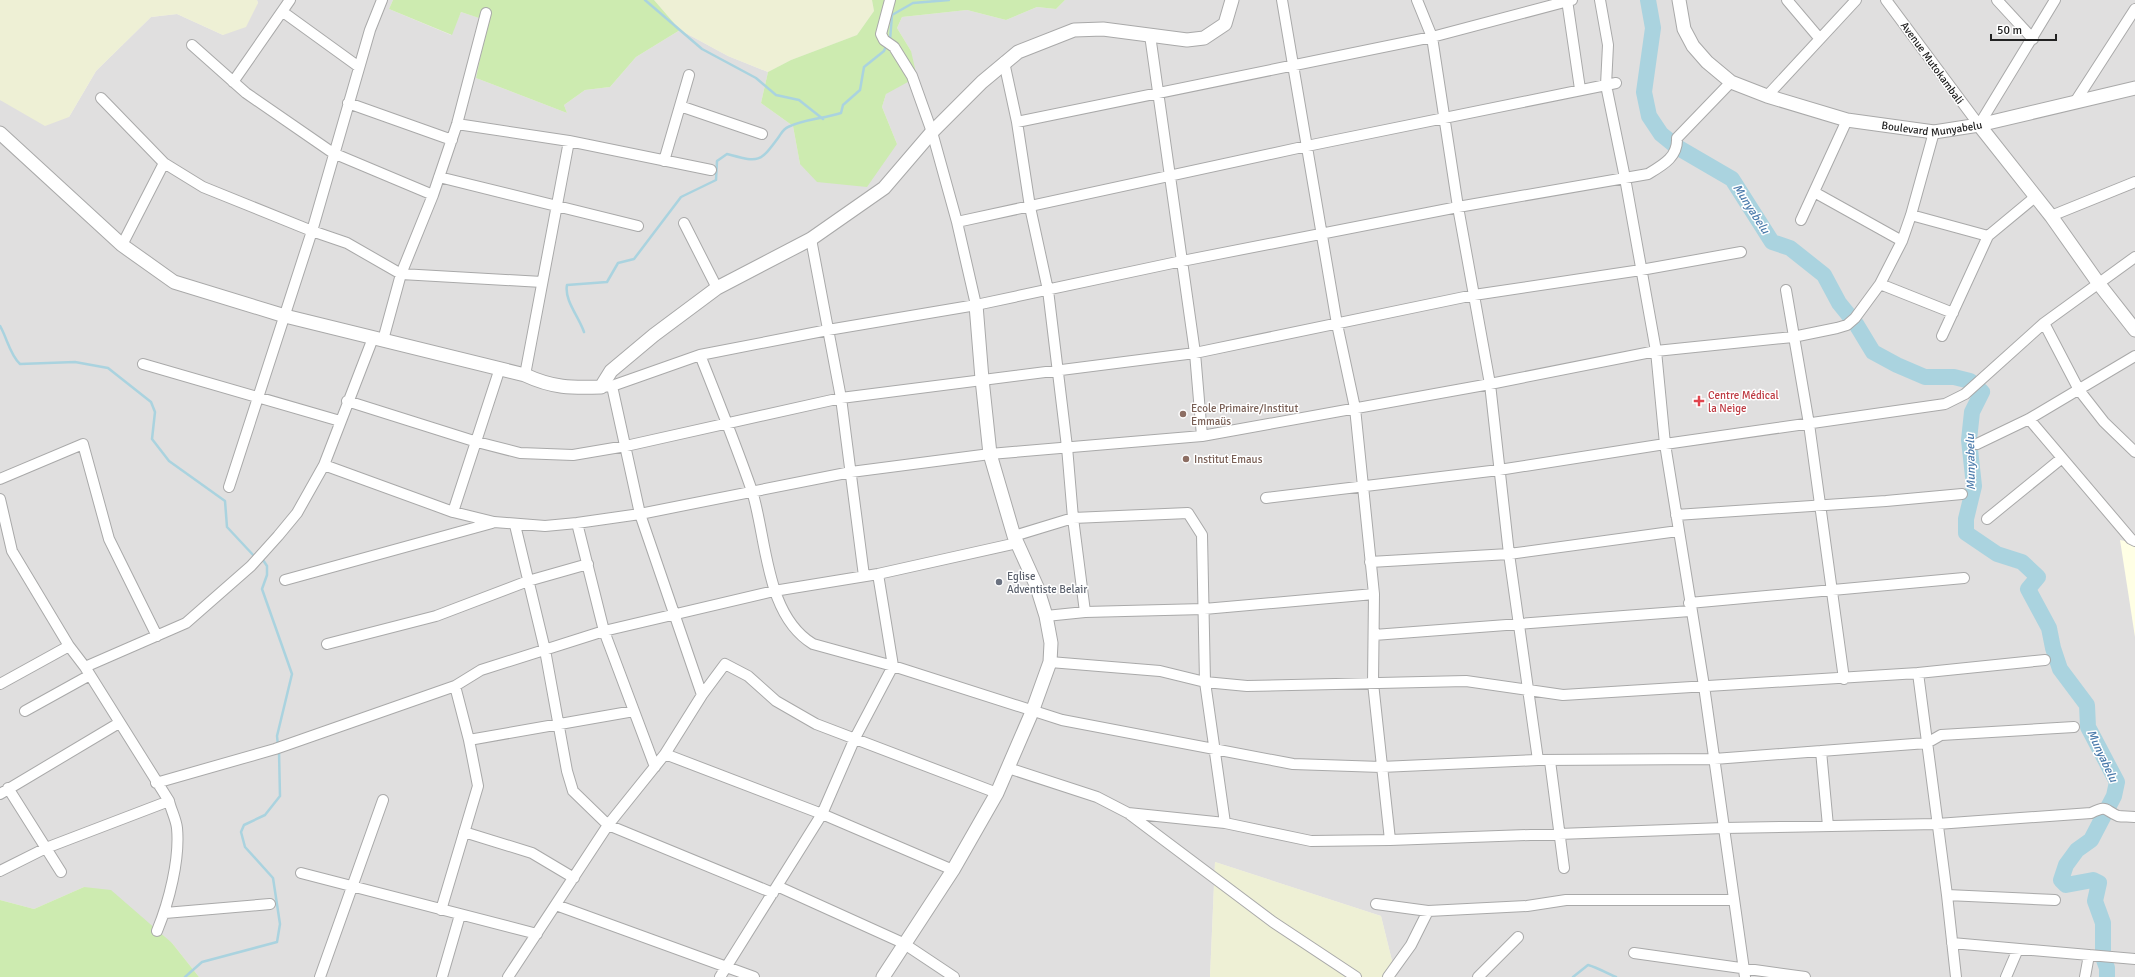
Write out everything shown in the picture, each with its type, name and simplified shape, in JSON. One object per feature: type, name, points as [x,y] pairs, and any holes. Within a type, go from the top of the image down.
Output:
[{"type":"street","points":[[233,82],[290,0]]},
{"type":"street","points":[[230,487],[312,231],[370,30],[382,0]]},
{"type":"street","points":[[882,977],[903,943],[953,870],[997,793],[1032,712],[1050,662],[1051,643],[1046,616],[1037,587],[1015,540],[990,454],[976,305],[957,222],[932,132],[912,76],[894,47],[884,40],[881,34],[890,0]]},
{"type":"street","points":[[702,695],[640,514],[626,446],[606,386],[611,371],[654,335],[717,288],[811,239],[884,188],[932,132],[1004,62],[1030,47],[1074,30],[1104,29],[1187,40],[1204,38],[1225,24],[1232,0]]},
{"type":"street","points":[[1282,0],[1337,324],[1355,408],[1374,594],[1373,682],[1390,840]]},
{"type":"street","points":[[1417,0],[1432,37],[1443,118],[1490,384],[1509,554],[1538,760]]},
{"type":"street","points":[[1600,0],[1608,45],[1611,84],[1625,178],[1656,351],[1665,444],[1690,607],[1704,686],[1745,974]]},
{"type":"street","name":"Boulevard Munyabelu","points":[[1679,0],[1684,29],[1693,46],[1707,62],[1731,82],[1767,96],[1847,120],[1934,132],[1979,125],[2135,88]]},
{"type":"street","points":[[1787,0],[1820,39]]},
{"type":"street","points":[[1767,96],[1856,0]]},
{"type":"street","name":"Avenue Mutokambali","points":[[1886,0],[1979,125]]},
{"type":"street","points":[[1997,0],[2033,39]]},
{"type":"street","points":[[2055,0],[2033,39],[1979,125],[2051,216],[2099,284],[2135,330]]},
{"type":"street","points":[[1017,122],[1432,37],[1569,1],[1580,89]]},
{"type":"street","points":[[2075,102],[2135,9]]},
{"type":"street","points":[[283,12],[359,67]]},
{"type":"street","points":[[26,712],[87,671],[186,623],[251,566],[297,513],[324,465],[347,401],[378,339],[452,140],[486,13]]},
{"type":"street","points":[[1150,35],[1195,353],[1202,436]]},
{"type":"street","points":[[192,45],[246,93],[334,153],[432,196]]},
{"type":"street","points":[[1004,62],[1017,122],[1030,207],[1048,290],[1085,612]]},
{"type":"street","points":[[664,161],[689,75]]},
{"type":"street","points":[[0,133],[122,245],[174,282],[285,316],[500,368],[525,375],[545,384],[572,388],[606,386],[700,355],[828,330],[976,305],[1182,261],[1323,235],[1458,207],[1648,174],[1666,163],[1677,147],[1677,138],[1731,82]]},
{"type":"street","points":[[957,222],[1307,146],[1580,89],[1611,84]]},
{"type":"street","points":[[101,98],[164,163],[203,187],[312,231],[347,243],[401,274],[542,282]]},
{"type":"street","points":[[348,103],[452,140]]},
{"type":"street","points":[[680,106],[762,134]]},
{"type":"street","points":[[1801,220],[1847,120]]},
{"type":"street","points":[[457,124],[569,141],[710,170]]},
{"type":"street","points":[[324,465],[453,512],[494,522],[515,525],[546,526],[640,514],[752,493],[851,472],[990,454],[1202,436],[1490,384],[1656,351],[1794,337],[1851,321],[1880,284],[1902,241],[1911,215],[1934,132]]},
{"type":"street","points":[[525,375],[569,141]]},
{"type":"street","points":[[122,245],[164,163]]},
{"type":"street","points":[[439,177],[638,226]]},
{"type":"street","points":[[2051,216],[2135,182]]},
{"type":"street","points":[[1814,192],[1902,241]]},
{"type":"street","points":[[1942,336],[1988,236],[2035,197]]},
{"type":"street","points":[[1911,215],[1988,236]]},
{"type":"street","points":[[684,223],[717,288]]},
{"type":"street","points":[[811,239],[840,398],[864,576]]},
{"type":"street","points":[[347,401],[476,442],[520,453],[573,455],[626,446],[840,398],[1195,353],[1474,295],[1642,270],[1741,252]]},
{"type":"street","points":[[1266,498],[1499,470],[1665,444],[1945,404],[1965,394],[2044,323],[2135,257]]},
{"type":"street","points":[[1880,284],[1952,313]]},
{"type":"street","points":[[1786,290],[1809,424],[1844,679]]},
{"type":"street","points":[[2044,323],[2079,390],[2104,422],[2135,452]]},
{"type":"street","points":[[700,355],[728,422],[752,493],[774,590],[793,627],[804,638],[813,644],[893,666],[1032,712],[1062,720],[1293,764],[1381,767],[1538,760],[1714,759],[1927,744],[1941,735],[2074,727]]},
{"type":"street","points":[[1978,444],[2029,419],[2135,356]]},
{"type":"street","points":[[143,364],[340,421]]},
{"type":"street","points":[[453,512],[500,368]]},
{"type":"street","points":[[2029,419],[2135,542]]},
{"type":"street","points":[[0,479],[83,444],[109,539],[157,636]]},
{"type":"street","points":[[1987,519],[2062,458]]},
{"type":"street","points":[[1676,515],[1962,494]]},
{"type":"street","points":[[0,499],[12,551],[69,646],[87,671],[168,801],[176,826],[178,847],[165,912],[157,931]]},
{"type":"street","points":[[156,783],[275,748],[455,686],[481,670],[604,631],[774,590],[878,574],[1015,540],[1073,518],[1188,513],[1202,535],[1204,682],[1225,823]]},
{"type":"street","points":[[285,580],[494,522]]},
{"type":"street","points":[[577,523],[604,631],[655,767]]},
{"type":"street","points":[[515,525],[545,650],[567,771],[573,791],[608,825],[775,890],[903,943],[954,977]]},
{"type":"street","points":[[1370,562],[1509,554],[1678,531]]},
{"type":"street","points":[[327,644],[436,616],[528,580],[588,564]]},
{"type":"street","points":[[720,977],[822,814],[855,738],[893,666],[878,574]]},
{"type":"street","points":[[1374,635],[1518,624],[1690,607],[1832,589],[1964,578]]},
{"type":"street","points":[[1046,616],[1085,612],[1204,609],[1374,594]]},
{"type":"street","points":[[0,684],[69,646]]},
{"type":"street","points":[[1050,662],[1160,671],[1204,682],[1247,686],[1466,681],[1563,695],[1844,679],[2045,660]]},
{"type":"street","points":[[508,977],[608,825],[665,754],[702,695],[725,664],[748,676],[776,701],[816,724],[997,793]]},
{"type":"street","points":[[1918,673],[1947,895],[1956,977]]},
{"type":"street","points":[[442,910],[478,786],[469,740],[455,686]]},
{"type":"street","points":[[469,740],[634,711]]},
{"type":"street","points":[[62,872],[4,791],[120,723]]},
{"type":"street","points":[[1820,751],[1828,826]]},
{"type":"street","points":[[665,754],[822,814],[953,870]]},
{"type":"street","points":[[1550,761],[1564,868]]},
{"type":"street","points":[[1008,768],[1097,797],[1128,813],[1273,922],[1356,977]]},
{"type":"street","points":[[320,977],[383,800]]},
{"type":"street","points":[[0,871],[46,848],[168,801]]},
{"type":"street","points":[[1128,813],[1225,823],[1311,840],[1390,840],[1724,828],[1937,824],[2091,813],[2106,809],[2118,816],[2135,817]]},
{"type":"street","points":[[464,832],[532,853],[574,878]]},
{"type":"street","points":[[301,873],[537,934]]},
{"type":"street","points":[[1947,895],[2055,900]]},
{"type":"street","points":[[1376,904],[1428,911],[1527,906],[1566,900],[1734,900]]},
{"type":"street","points":[[165,912],[270,904]]},
{"type":"street","points":[[556,905],[754,977]]},
{"type":"street","points":[[1388,977],[1411,945],[1428,911]]},
{"type":"street","points":[[442,977],[460,914]]},
{"type":"street","points":[[1479,977],[1518,937]]},
{"type":"street","points":[[1952,943],[2107,955],[2135,959]]},
{"type":"street","points":[[2006,977],[2018,949]]},
{"type":"street","points":[[1634,954],[1745,974],[1805,977]]},
{"type":"street","points":[[2086,977],[2092,954]]},
{"type":"shaded area","points":[[0,0],[257,0],[258,3],[246,27],[223,35],[177,14],[151,17],[96,71],[69,117],[45,126],[0,100]]},
{"type":"shaded area","points":[[257,0],[393,0],[389,9],[451,35],[461,12],[489,21],[476,78],[567,113],[564,105],[585,90],[610,87],[636,57],[680,30],[728,56],[768,72],[761,103],[793,126],[800,164],[897,144],[882,107],[886,94],[911,51],[897,28],[902,17],[967,10],[1006,20],[1037,7],[1056,9],[1065,0],[2135,0],[2135,977],[1396,977],[1381,916],[1215,862],[1210,977],[199,977],[172,943],[84,887],[34,909],[0,900],[0,100],[69,117],[96,71],[151,17],[177,14],[223,35],[258,3]]},
{"type":"shaded area","points":[[654,0],[872,0],[874,11],[857,35],[791,60],[768,72],[728,56],[680,30]]},
{"type":"shaded area","points":[[2120,540],[2135,543],[2135,637]]},
{"type":"shaded area","points":[[1215,862],[1381,916],[1396,977],[1210,977]]},
{"type":"green space","points":[[393,0],[654,0],[680,30],[636,57],[610,87],[585,90],[564,105],[567,113],[476,78],[488,21],[461,12],[452,35],[389,9]]},
{"type":"green space","points":[[872,0],[1065,0],[1056,9],[1037,7],[1006,20],[967,10],[902,17],[897,28],[911,51],[917,77],[886,94],[882,107],[897,144],[867,187],[817,182],[800,164],[793,126],[761,103],[768,72],[791,60],[857,35],[874,11]]},
{"type":"green space","points":[[84,887],[111,890],[172,943],[199,977],[0,977],[0,900],[34,909]]},
{"type":"waterway","points":[[645,0],[702,49],[756,78],[776,95],[799,100],[823,119]]},
{"type":"waterway","points":[[890,40],[892,15],[913,3],[949,0]]},
{"type":"waterway","name":"Munyabelu","points":[[1648,0],[1653,28],[1644,92],[1649,116],[1661,134],[1677,147],[1732,179],[1772,242],[1790,248],[1824,275],[1839,303],[1856,324],[1873,352],[1897,365],[1925,377],[1954,377],[1970,381],[1982,392],[1972,412],[1969,440],[1974,486],[1966,519],[1966,533],[1997,554],[2022,562],[2038,577],[2028,589],[2049,628],[2053,648],[2060,669],[2087,705],[2088,727],[2117,782],[2114,796],[2091,840],[2077,850],[2066,865],[2061,880],[2066,885],[2093,880],[2099,883],[2095,901],[2103,923],[2103,957],[2107,968],[2107,977]]},
{"type":"waterway","points":[[584,332],[570,303],[567,285],[607,282],[618,263],[634,259],[681,197],[716,180],[717,161],[727,154],[745,159],[757,159],[766,153],[786,128],[801,122],[841,113],[843,105],[860,90],[864,67],[884,51],[886,46]]},
{"type":"waterway","points":[[0,326],[11,351],[20,364],[75,362],[108,368],[151,402],[155,412],[152,439],[169,461],[225,501],[227,527],[255,557]]},
{"type":"waterway","points":[[263,560],[267,566],[267,575],[262,589],[292,674],[277,736],[278,746]]},
{"type":"waterway","points":[[185,977],[202,962],[277,942],[280,924],[273,878],[245,847],[241,832],[244,825],[265,815],[280,796],[279,751]]},
{"type":"waterway","points":[[1573,977],[1588,965],[1616,977]]},
{"type":"place","name":"Centre Médical la Neige","points":[[1699,401]]},
{"type":"place","name":"Ecole Primaire/Institut Emmaüs","points":[[1183,414]]},
{"type":"place","name":"Institut Emaus","points":[[1186,459]]},
{"type":"place","name":"Eglise Adventiste Belair","points":[[999,582]]}]
